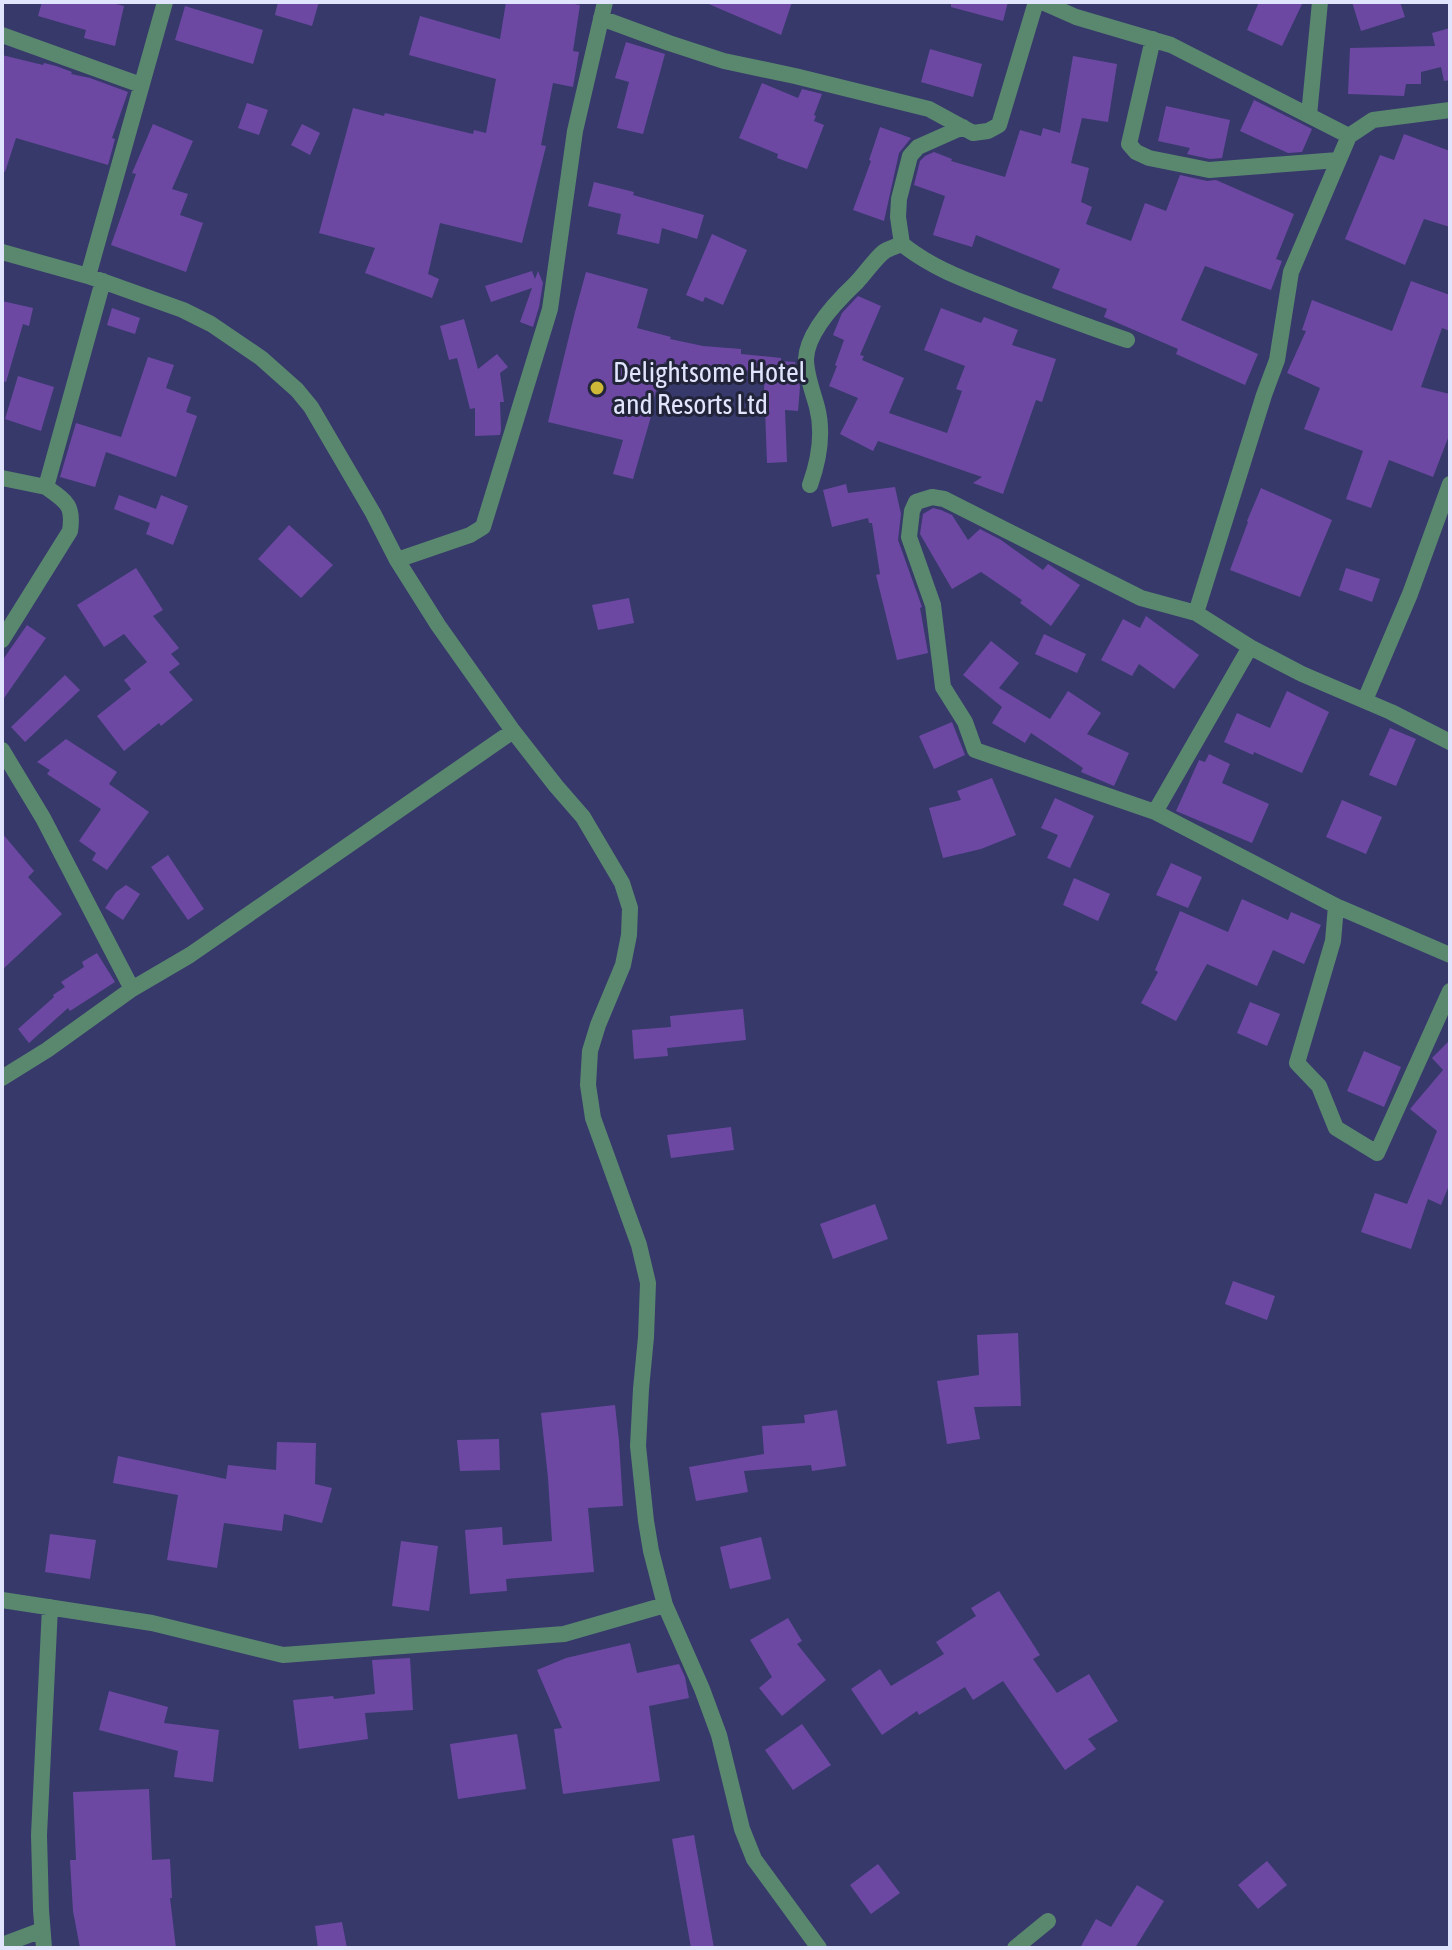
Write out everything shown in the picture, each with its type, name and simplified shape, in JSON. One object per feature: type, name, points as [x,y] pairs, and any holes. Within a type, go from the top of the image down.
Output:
[{"type":"street","points":[[46,487],[141,85],[165,2]]},
{"type":"street","points":[[397,560],[470,535],[483,527],[550,309],[575,131],[603,10],[669,43],[724,61],[929,109],[973,133],[988,131],[999,125],[1039,2],[1076,17],[1171,45],[1349,136]]},
{"type":"street","points":[[1309,115],[1320,2]]},
{"type":"street","points":[[2,35],[141,85]]},
{"type":"street","points":[[1153,39],[1129,144],[1136,152],[1149,158],[1209,170],[1338,160]]},
{"type":"street","points":[[1196,613],[1277,360],[1291,272],[1349,136],[1373,120],[1450,110]]},
{"type":"street","points":[[963,127],[918,147],[910,156],[899,199],[902,244],[947,272],[1127,340]]},
{"type":"street","points":[[810,485],[818,464],[821,438],[806,359],[809,344],[815,330],[843,295],[867,273],[884,251],[902,244]]},
{"type":"street","points":[[2,252],[96,279],[183,310],[211,324],[261,358],[297,390],[311,407],[397,560],[438,625],[513,731],[583,817],[622,883],[630,908],[629,935],[623,965],[590,1051],[588,1085],[593,1118],[639,1245],[648,1283],[638,1446],[646,1521],[665,1605],[719,1735],[742,1829],[754,1859],[819,1948]]},
{"type":"street","points":[[2,478],[46,487],[64,499],[72,516],[70,531],[2,640]]},
{"type":"street","points":[[1365,700],[1410,594],[1450,484]]},
{"type":"street","points":[[1450,742],[1365,700],[1302,674],[1250,647],[1196,613],[1141,598],[944,499],[932,497],[916,502],[912,511],[909,537],[933,605],[943,687],[965,722],[975,750],[1155,812],[1336,906],[1450,955]]},
{"type":"street","points":[[1155,812],[1250,647]]},
{"type":"street","points":[[2,1078],[132,989],[190,955],[513,731]]},
{"type":"street","points":[[2,750],[43,818],[132,989]]},
{"type":"street","points":[[1336,906],[1333,941],[1297,1063],[1319,1086],[1336,1128],[1377,1153],[1450,991]]},
{"type":"street","points":[[2,1600],[152,1623],[283,1655],[564,1634],[665,1605]]},
{"type":"street","points":[[44,1948],[39,1835],[50,1607]]},
{"type":"street","points":[[1015,1948],[1048,1921]]},
{"type":"street","points":[[2,1945],[42,1930]]},
{"type":"building","points":[[42,2],[108,2],[124,6],[115,46],[84,38],[86,30],[38,16]]},
{"type":"building","points":[[278,2],[319,2],[312,26],[275,15]]},
{"type":"building","points":[[506,2],[580,5],[573,51],[579,52],[573,87],[553,83],[541,145],[546,146],[522,243],[440,223],[428,274],[439,279],[432,298],[365,273],[375,248],[319,233],[353,108],[473,134],[474,130],[486,133],[496,79],[409,55],[420,16],[500,39]]},
{"type":"building","points":[[704,2],[792,2],[781,35]]},
{"type":"building","points":[[951,2],[1008,2],[1003,21],[951,7]]},
{"type":"building","points":[[1259,2],[1303,2],[1282,46],[1247,30]]},
{"type":"building","points":[[1352,2],[1400,2],[1405,17],[1361,31]]},
{"type":"building","points":[[185,6],[263,30],[253,64],[175,40]]},
{"type":"building","points":[[1450,28],[1450,80],[1444,81],[1441,67],[1421,72],[1421,84],[1406,84],[1404,96],[1348,94],[1350,48],[1435,46],[1432,33]]},
{"type":"building","points":[[626,42],[665,54],[643,134],[617,128],[629,82],[615,78]]},
{"type":"building","points":[[930,49],[982,64],[973,97],[921,82]]},
{"type":"building","points":[[2,55],[56,66],[71,74],[128,92],[112,138],[115,139],[108,165],[16,138],[5,172],[2,171]]},
{"type":"building","points":[[1073,56],[1117,64],[1108,122],[1082,118],[1071,163],[1089,168],[1081,202],[1092,207],[1086,224],[1131,241],[1145,203],[1166,211],[1180,175],[1216,180],[1294,214],[1276,259],[1282,261],[1271,290],[1205,266],[1181,320],[1258,354],[1245,385],[1176,354],[1178,349],[1104,317],[1107,309],[1052,288],[1060,269],[976,235],[972,247],[933,235],[945,196],[914,185],[920,161],[934,152],[951,161],[1005,177],[1020,130],[1041,136],[1043,128],[1060,133]]},
{"type":"building","points":[[762,83],[798,98],[802,89],[822,94],[814,121],[824,125],[807,169],[777,158],[778,154],[739,138]]},
{"type":"building","points":[[1254,100],[1312,129],[1302,152],[1288,153],[1240,131]]},
{"type":"building","points":[[247,103],[268,110],[259,135],[238,128]]},
{"type":"building","points":[[1166,106],[1230,120],[1222,158],[1187,154],[1190,148],[1158,141]]},
{"type":"building","points":[[153,124],[193,141],[172,189],[188,194],[180,215],[203,223],[186,272],[111,245],[136,174],[132,173]]},
{"type":"building","points":[[302,124],[320,133],[310,155],[291,145]]},
{"type":"building","points":[[880,127],[911,138],[899,153],[884,221],[853,210]]},
{"type":"building","points":[[1404,134],[1450,151],[1450,227],[1424,219],[1405,265],[1345,239],[1380,155],[1394,160]]},
{"type":"building","points":[[594,182],[704,215],[697,239],[662,228],[659,244],[617,234],[621,214],[588,206]]},
{"type":"building","points":[[712,234],[747,250],[723,305],[705,297],[703,302],[686,295]]},
{"type":"building","points":[[532,271],[535,279],[538,271],[543,283],[533,327],[520,322],[532,288],[491,302],[485,286]]},
{"type":"building","points":[[586,272],[648,289],[637,328],[670,339],[741,349],[741,354],[795,362],[800,387],[798,411],[785,410],[787,462],[767,463],[763,409],[765,372],[702,367],[701,370],[664,362],[633,479],[613,474],[623,440],[548,422]]},
{"type":"building","points":[[1411,281],[1450,295],[1450,331],[1442,328],[1421,387],[1450,394],[1450,433],[1433,477],[1389,460],[1371,508],[1346,499],[1363,451],[1304,429],[1320,388],[1287,373],[1306,331],[1302,330],[1312,300],[1392,331]]},
{"type":"building","points":[[858,296],[881,306],[860,355],[864,356],[862,360],[904,378],[889,413],[947,433],[962,391],[956,389],[965,366],[924,350],[941,308],[981,323],[984,317],[1018,330],[1012,345],[1056,359],[1042,402],[1036,400],[1003,494],[973,483],[982,477],[878,441],[873,451],[840,434],[858,398],[829,386],[844,340],[833,335],[842,313]]},
{"type":"building","points":[[2,301],[33,308],[29,326],[23,324],[6,382],[2,381]]},
{"type":"building","points":[[112,308],[140,318],[135,334],[107,325]]},
{"type":"building","points":[[464,319],[478,369],[497,354],[508,367],[500,373],[504,402],[500,402],[500,435],[475,436],[475,408],[470,409],[457,358],[449,360],[440,326]]},
{"type":"building","points":[[148,357],[174,365],[166,388],[191,397],[186,412],[197,416],[176,477],[106,452],[95,487],[60,477],[76,423],[121,437]]},
{"type":"building","points":[[18,376],[54,387],[41,431],[5,419]]},
{"type":"building","points":[[846,484],[848,493],[895,487],[901,514],[898,540],[922,607],[928,653],[897,660],[876,575],[880,574],[872,523],[868,518],[832,527],[823,490]]},
{"type":"building","points":[[1261,488],[1332,520],[1300,597],[1230,570]]},
{"type":"building","points":[[119,495],[156,509],[161,495],[188,506],[173,545],[146,534],[150,523],[114,509]]},
{"type":"building","points":[[933,508],[952,515],[968,540],[980,529],[1043,570],[1048,564],[1080,585],[1051,626],[1020,603],[1022,600],[981,572],[952,589],[920,534],[923,514]]},
{"type":"building","points":[[289,525],[333,565],[301,598],[258,559]]},
{"type":"building","points":[[136,568],[163,610],[153,616],[179,648],[171,654],[180,664],[169,672],[193,700],[124,751],[97,716],[131,689],[124,680],[147,662],[124,634],[104,647],[77,605]]},
{"type":"building","points":[[1346,568],[1380,579],[1372,602],[1339,590]]},
{"type":"building","points":[[629,598],[634,623],[598,630],[592,605]]},
{"type":"building","points":[[1146,616],[1199,655],[1174,689],[1139,664],[1132,676],[1101,660],[1123,619],[1140,628]]},
{"type":"building","points":[[27,625],[46,638],[2,701],[2,661]]},
{"type":"building","points":[[1044,634],[1086,654],[1077,673],[1035,654]]},
{"type":"building","points":[[991,641],[1019,663],[999,688],[1050,719],[1068,691],[1101,713],[1087,734],[1129,753],[1114,786],[1081,772],[1083,768],[1031,733],[1025,743],[992,723],[1002,707],[963,675]]},
{"type":"building","points":[[65,675],[80,690],[25,742],[11,727]]},
{"type":"building","points":[[1287,691],[1329,712],[1302,773],[1224,742],[1237,713],[1270,728]]},
{"type":"building","points":[[952,722],[965,755],[934,769],[919,736]]},
{"type":"building","points":[[1390,728],[1416,739],[1396,786],[1369,775]]},
{"type":"building","points":[[66,739],[117,772],[109,784],[149,812],[107,870],[92,860],[96,853],[79,841],[101,809],[47,774],[50,770],[37,762]]},
{"type":"building","points":[[1209,754],[1230,764],[1222,783],[1269,804],[1252,843],[1176,811],[1199,760],[1205,762]]},
{"type":"building","points":[[992,778],[1016,835],[981,849],[943,858],[929,808],[961,800],[957,791]]},
{"type":"building","points":[[1055,798],[1094,816],[1070,868],[1047,858],[1058,835],[1041,828]]},
{"type":"building","points":[[1342,800],[1382,817],[1366,854],[1326,837]]},
{"type":"building","points":[[2,833],[34,871],[28,877],[62,914],[2,970]]},
{"type":"building","points":[[168,855],[204,909],[188,920],[151,867]]},
{"type":"building","points":[[1171,863],[1202,877],[1188,908],[1156,895]]},
{"type":"building","points":[[1074,878],[1110,894],[1098,921],[1063,905]]},
{"type":"building","points":[[126,885],[140,894],[123,920],[105,908],[116,892]]},
{"type":"building","points":[[1242,899],[1288,920],[1291,912],[1321,925],[1304,964],[1273,950],[1257,986],[1207,964],[1176,1021],[1141,1003],[1158,972],[1155,970],[1180,911],[1228,932]]},
{"type":"building","points":[[97,953],[115,982],[70,1011],[68,1008],[29,1043],[18,1029],[65,987],[61,982],[84,967],[82,962]]},
{"type":"building","points":[[1250,1002],[1280,1014],[1267,1046],[1237,1033]]},
{"type":"building","points":[[743,1009],[746,1040],[667,1048],[668,1056],[634,1059],[632,1030],[671,1027],[670,1016]]},
{"type":"building","points":[[1450,1040],[1450,1183],[1441,1205],[1428,1199],[1411,1249],[1361,1232],[1375,1193],[1407,1204],[1437,1131],[1410,1109],[1443,1070],[1432,1058]]},
{"type":"building","points":[[1364,1051],[1401,1067],[1384,1107],[1347,1091]]},
{"type":"building","points":[[731,1127],[734,1150],[671,1158],[667,1135]]},
{"type":"building","points":[[875,1204],[888,1239],[833,1259],[820,1224]]},
{"type":"building","points":[[1233,1281],[1275,1296],[1267,1320],[1225,1304]]},
{"type":"building","points":[[1018,1333],[1021,1406],[974,1407],[980,1439],[947,1444],[937,1381],[979,1375],[977,1335]]},
{"type":"building","points":[[615,1405],[623,1506],[588,1508],[594,1572],[506,1579],[507,1591],[470,1594],[465,1530],[502,1527],[503,1545],[552,1541],[541,1413]]},
{"type":"building","points":[[837,1410],[846,1466],[812,1471],[811,1465],[744,1471],[748,1492],[696,1501],[689,1467],[764,1454],[762,1426],[805,1423],[804,1415]]},
{"type":"building","points":[[499,1439],[500,1470],[460,1471],[457,1440]]},
{"type":"building","points":[[277,1442],[316,1443],[315,1484],[332,1488],[322,1523],[284,1514],[282,1531],[224,1523],[217,1568],[167,1560],[178,1495],[113,1483],[118,1456],[226,1479],[228,1465],[276,1470]]},
{"type":"building","points":[[50,1534],[96,1540],[90,1579],[45,1572]]},
{"type":"building","points":[[761,1537],[771,1579],[730,1589],[720,1547]]},
{"type":"building","points":[[401,1541],[438,1546],[429,1611],[392,1606]]},
{"type":"building","points":[[999,1591],[1040,1655],[1033,1659],[1057,1693],[1089,1674],[1118,1721],[1088,1739],[1096,1749],[1065,1770],[1003,1681],[973,1700],[965,1687],[919,1715],[917,1711],[882,1735],[851,1689],[880,1669],[891,1686],[944,1654],[936,1642],[976,1616],[971,1608]]},
{"type":"building","points":[[788,1618],[802,1641],[797,1644],[826,1680],[782,1716],[759,1688],[772,1677],[750,1640]]},
{"type":"building","points":[[630,1643],[637,1673],[679,1664],[685,1677],[689,1698],[649,1706],[660,1781],[563,1794],[554,1729],[562,1728],[537,1670],[566,1658]]},
{"type":"building","points":[[410,1658],[413,1710],[365,1713],[368,1739],[299,1749],[293,1700],[375,1694],[372,1660]]},
{"type":"building","points":[[109,1691],[168,1707],[164,1723],[219,1730],[213,1782],[174,1777],[178,1751],[99,1730]]},
{"type":"building","points":[[802,1724],[831,1765],[793,1790],[765,1750]]},
{"type":"building","points":[[517,1734],[526,1789],[458,1799],[450,1744]]},
{"type":"building","points":[[149,1789],[152,1860],[170,1859],[170,1898],[176,1948],[80,1948],[73,1911],[70,1860],[76,1860],[73,1792]]},
{"type":"building","points":[[694,1835],[714,1948],[691,1948],[672,1839]]},
{"type":"building","points":[[1267,1861],[1287,1885],[1258,1909],[1238,1885]]},
{"type":"building","points":[[878,1864],[900,1893],[871,1914],[850,1885]]},
{"type":"building","points":[[1137,1885],[1164,1901],[1135,1948],[1080,1948],[1096,1919],[1111,1927]]},
{"type":"building","points":[[342,1922],[347,1948],[318,1948],[315,1926]]},
{"type":"place","name":"Delightsome Hotel and Resorts Ltd","points":[[597,388]]}]
